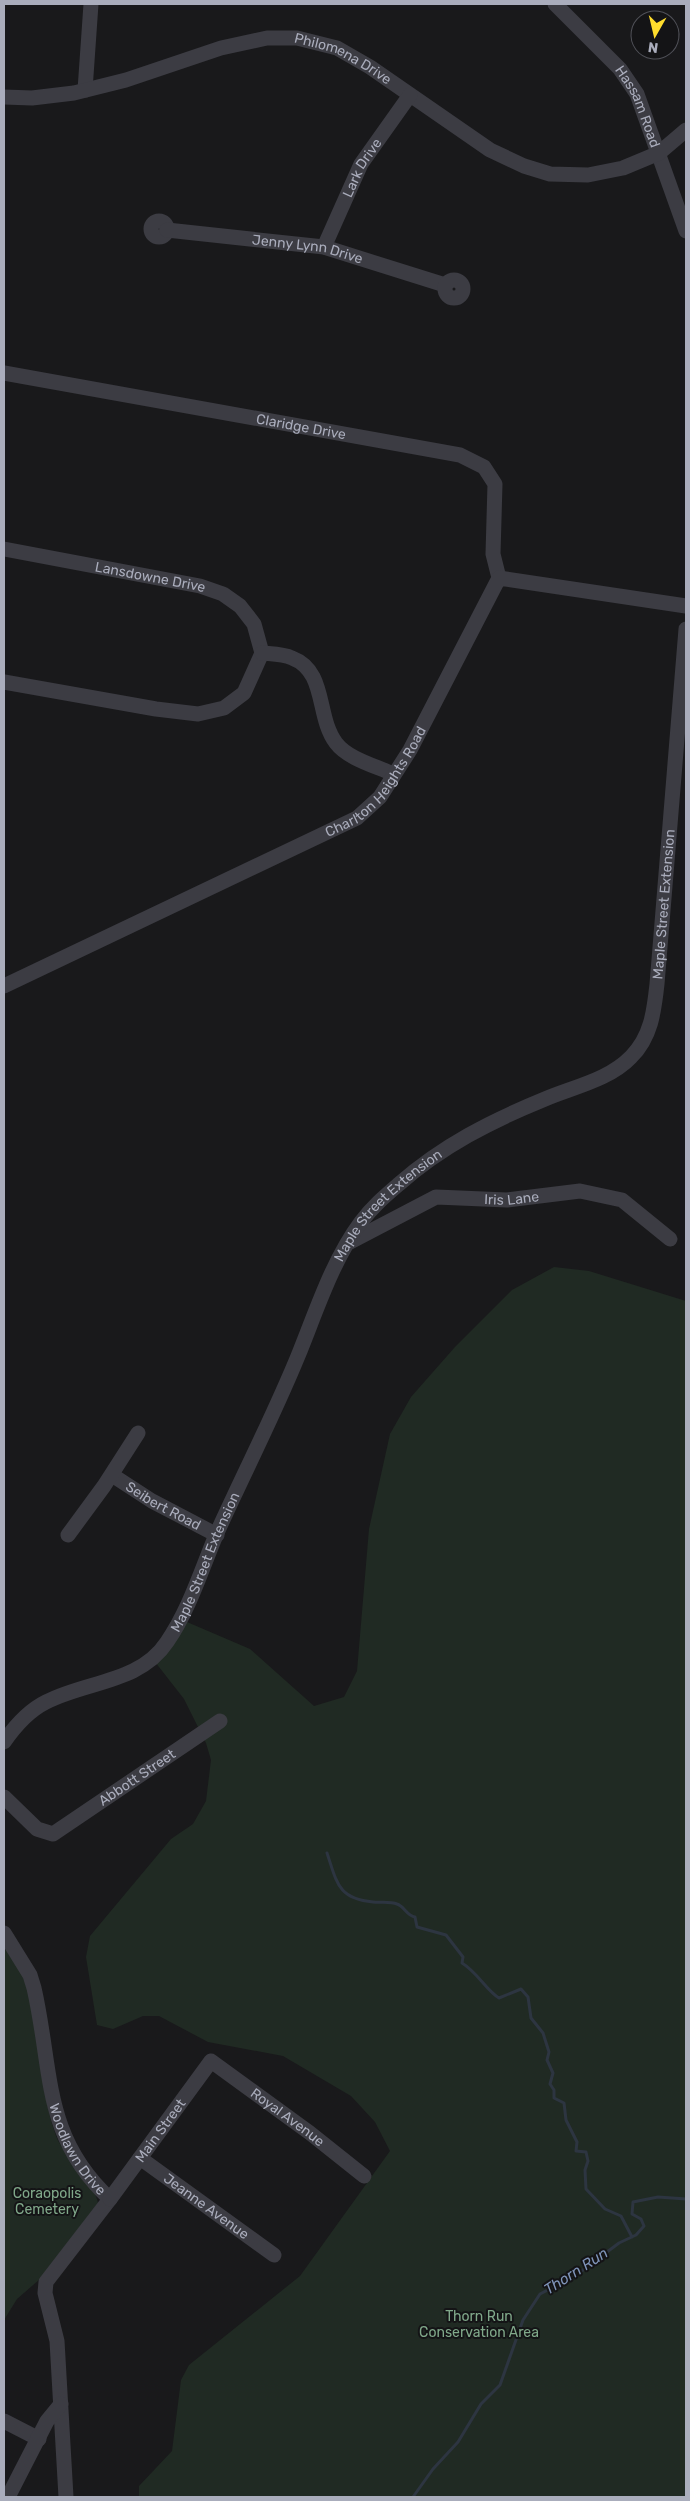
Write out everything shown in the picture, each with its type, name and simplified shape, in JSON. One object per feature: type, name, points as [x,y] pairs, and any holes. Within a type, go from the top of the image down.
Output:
[{"type":"street","points":[[85,90],[91,4]]},
{"type":"street","name":"Hassam Road","points":[[555,4],[620,69],[638,94],[686,231]]},
{"type":"street","name":"Philomena Drive","points":[[4,97],[32,98],[85,90],[126,80],[221,48],[268,38],[296,38],[337,48],[370,67],[490,150],[524,166],[550,174],[588,174],[623,168],[659,153],[686,130]]},
{"type":"street","name":"Lark Drive","points":[[324,247],[361,164],[410,95]]},
{"type":"street","name":"Jenny Lynn Drive","points":[[167,230],[324,247],[445,285]]},
{"type":"street","name":"Claridge Drive","points":[[4,373],[460,455],[484,467],[495,484],[493,554],[499,578]]},
{"type":"street","name":"Lansdowne Drive","points":[[4,549],[200,586],[223,594],[240,606],[254,624],[262,653]]},
{"type":"street","points":[[499,578],[686,606]]},
{"type":"street","name":"Charlton Heights Road","points":[[4,986],[357,818],[380,797],[410,750],[499,578]]},
{"type":"street","name":"Maple Street Extension","points":[[4,1742],[27,1714],[46,1702],[129,1672],[142,1666],[162,1650],[180,1619],[274,1414],[348,1243],[371,1210],[439,1152],[502,1117],[605,1074],[629,1059],[650,1030],[656,993],[685,665],[686,629]]},
{"type":"street","points":[[4,682],[156,709],[198,714],[224,708],[244,692],[262,653],[292,657],[308,667],[316,682],[327,725],[336,744],[353,756],[393,774]]},
{"type":"street","name":"Iris Lane","points":[[348,1243],[436,1197],[506,1200],[580,1191],[622,1200],[670,1239]]},
{"type":"street","name":"Seibert Road","points":[[68,1534],[112,1475],[138,1433]]},
{"type":"street","name":"Seibert Road","points":[[112,1475],[158,1505],[217,1535]]},
{"type":"street","name":"Abbott Street","points":[[4,1796],[37,1829],[52,1834],[220,1720]]},
{"type":"street","name":"Woodlawn Drive","points":[[4,1933],[30,1975],[34,1988],[52,2100],[65,2139],[85,2172],[110,2199],[46,2282],[45,2292],[57,2341],[66,2497]]},
{"type":"street","name":"Main Street","points":[[110,2199],[211,2061]]},
{"type":"street","name":"Royal Avenue","points":[[211,2061],[310,2133],[364,2176]]},
{"type":"street","name":"Jeanne Avenue","points":[[140,2158],[274,2255]]},
{"type":"street","points":[[8,2497],[60,2404]]},
{"type":"street","points":[[4,2421],[39,2439]]},
{"type":"green space","name":"Thorn Run Conservation Area","points":[[554,1267],[589,1271],[686,1301],[686,2497],[139,2497],[139,2486],[172,2451],[181,2380],[189,2365],[300,2276],[390,2151],[375,2122],[351,2096],[283,2056],[208,2042],[159,2016],[143,2016],[113,2029],[97,2025],[86,1957],[90,1936],[171,1839],[193,1824],[206,1801],[211,1760],[206,1743],[184,1699],[152,1658],[180,1619],[250,1649],[314,1706],[344,1697],[357,1671],[369,1529],[390,1434],[411,1397],[455,1347],[512,1290]]},
{"type":"green space","name":"Coraopolis Cemetery","points":[[4,1943],[23,1976],[32,1997],[36,2014],[47,2102],[56,2136],[91,2188],[98,2203],[40,2279],[17,2299],[4,2320]]},
{"type":"waterway","points":[[327,1853],[333,1873],[346,1893],[361,1900],[399,1905],[415,1917],[417,1927],[446,1935],[463,1957],[462,1963],[499,1998],[521,1989],[528,1997],[531,2018],[543,2033],[549,2052],[547,2060],[553,2073],[550,2084],[554,2090],[554,2098],[564,2103],[566,2120],[577,2142],[576,2151],[586,2152],[588,2161],[585,2170],[586,2189],[605,2209],[621,2216],[632,2237]]},
{"type":"waterway","name":"Thorn Run","points":[[413,2497],[433,2469],[458,2442],[481,2404],[500,2385],[523,2320],[540,2294],[575,2276],[619,2243],[636,2235],[644,2226],[641,2219],[632,2214],[633,2202],[658,2197],[686,2199]]}]
